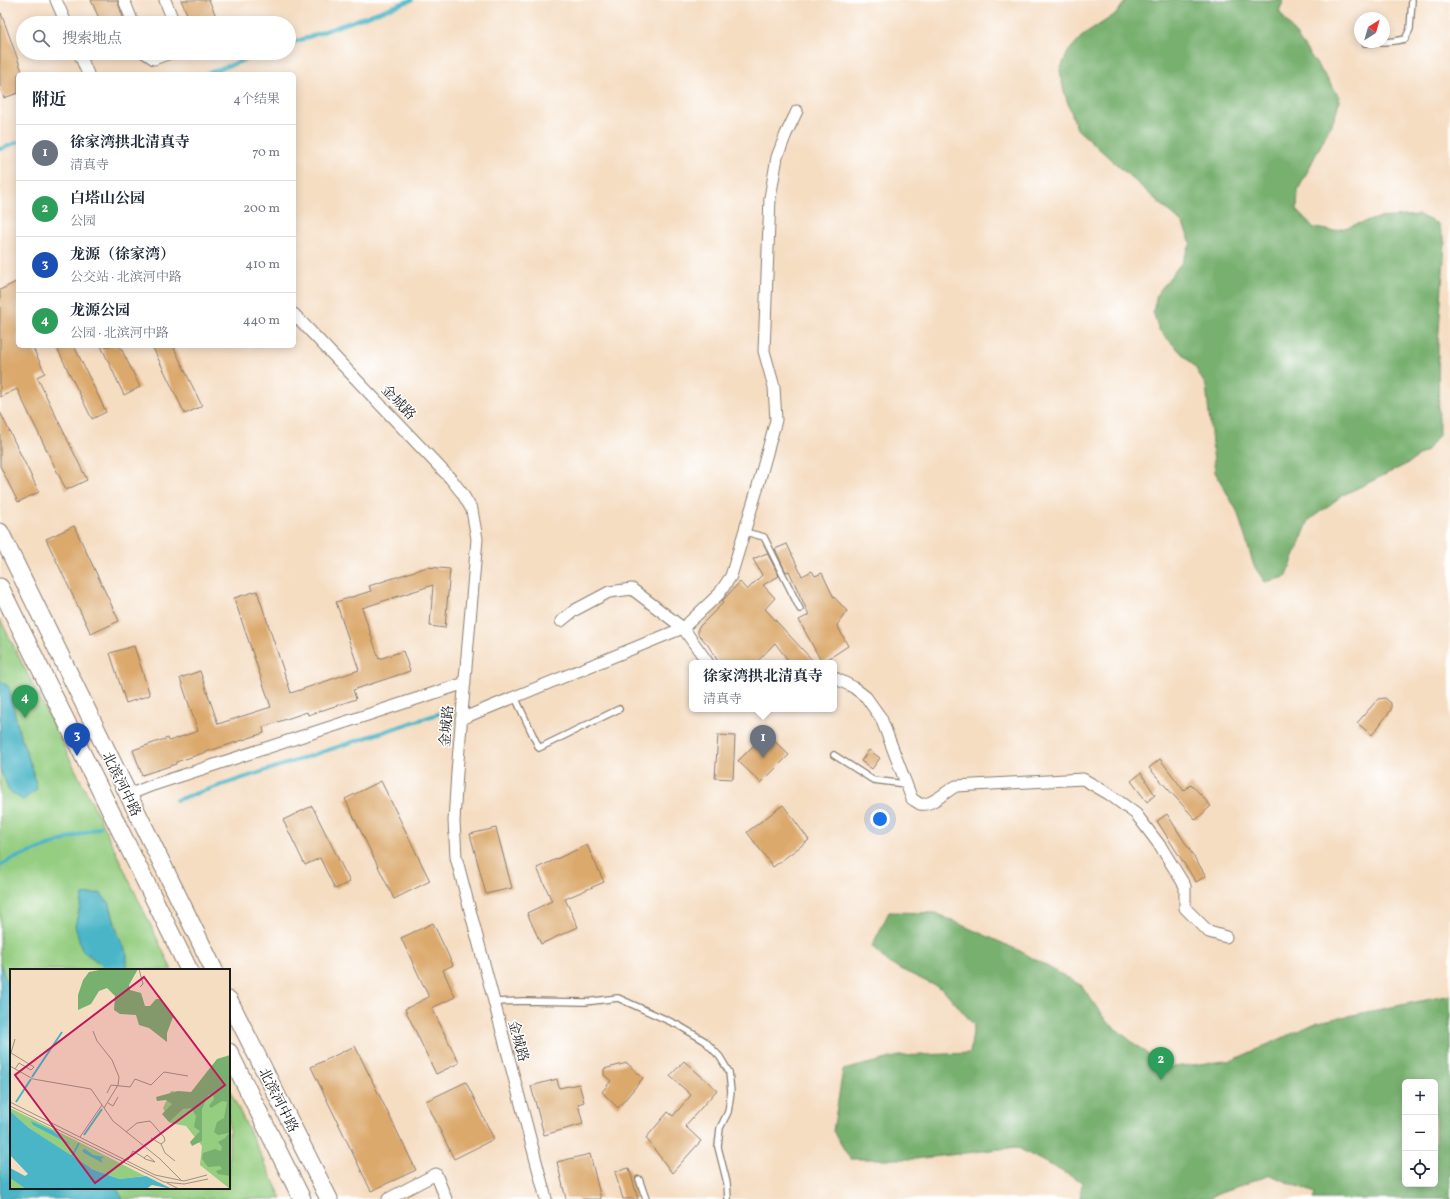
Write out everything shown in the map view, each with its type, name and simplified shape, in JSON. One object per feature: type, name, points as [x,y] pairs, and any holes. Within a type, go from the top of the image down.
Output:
[{"type":"main road","name":"北滨河中路","points":[[0,532],[214,969]]},
{"type":"main road","name":"北滨河中路","points":[[0,587],[189,969]]},
{"type":"main road","name":"北滨河中路","points":[[230,1002],[329,1199]]},
{"type":"main road","name":"北滨河中路","points":[[230,1054],[302,1199]]},
{"type":"main road","points":[[261,1065],[342,1199]]},
{"type":"street","points":[[56,0],[63,16]]},
{"type":"street","points":[[124,0],[130,16]]},
{"type":"street","points":[[165,0],[171,16]]},
{"type":"street","points":[[82,60],[87,72]]},
{"type":"street","points":[[461,719],[683,628],[719,594],[731,576],[776,420],[774,387],[764,350],[770,198],[777,157],[797,110]]},
{"type":"street","name":"金城路","points":[[296,316],[440,466],[462,493],[472,510],[477,546],[461,719],[454,821],[456,857],[546,1199]]},
{"type":"street","points":[[561,621],[575,610],[609,592],[632,589],[683,628],[706,660]]},
{"type":"street","points":[[837,679],[853,687],[866,697],[881,718],[912,799],[920,804],[929,804],[956,786],[1083,779],[1109,794],[1136,814],[1161,847],[1185,886],[1185,908],[1209,932],[1226,937]]},
{"type":"street","points":[[128,795],[153,785],[465,683]]},
{"type":"street","points":[[388,1199],[436,1174],[446,1199]]},
{"type":"lane","points":[[1390,42],[1405,39],[1410,29],[1412,0]]},
{"type":"lane","points":[[744,532],[764,537],[800,609]]},
{"type":"lane","points":[[515,697],[539,748],[618,709]]},
{"type":"lane","points":[[834,755],[873,780],[905,784]]},
{"type":"lane","points":[[493,1002],[585,1002],[618,998],[678,1025],[705,1041],[720,1057],[728,1072],[732,1092],[728,1112],[720,1128],[718,1147],[728,1199]]},
{"type":"lane","points":[[639,1179],[646,1199]]},
{"type":"green space","points":[[1126,0],[1284,0],[1279,11],[1340,97],[1335,117],[1298,190],[1297,210],[1314,228],[1334,231],[1378,218],[1419,215],[1438,224],[1445,243],[1438,345],[1439,435],[1426,451],[1409,463],[1343,495],[1309,520],[1286,577],[1265,582],[1254,566],[1237,511],[1215,472],[1206,386],[1195,367],[1159,330],[1153,312],[1157,294],[1182,262],[1191,243],[1183,224],[1077,129],[1064,92],[1060,70],[1068,52],[1081,37],[1117,13]]},
{"type":"green space","points":[[0,619],[99,817],[172,969],[10,969],[10,992],[0,963]]},
{"type":"green space","points":[[889,912],[935,913],[1020,951],[1082,986],[1106,1021],[1165,1068],[1233,1060],[1318,1022],[1450,995],[1450,1199],[1313,1199],[1315,1193],[1270,1175],[1215,1195],[1209,1199],[1080,1199],[1082,1182],[1016,1147],[916,1159],[850,1159],[833,1131],[843,1070],[899,1056],[970,1053],[974,1025],[944,990],[888,963],[872,946]]},
{"type":"green space","points":[[230,1091],[282,1199],[123,1199],[117,1189],[230,1189]]},
{"type":"water","points":[[0,680],[9,687],[19,732],[33,770],[37,789],[23,800],[9,791],[0,768]]},
{"type":"water","points":[[100,893],[110,905],[117,931],[127,954],[127,969],[105,969],[82,950],[75,926],[83,895]]},
{"type":"water","points":[[0,963],[10,992],[10,1189],[117,1189],[123,1199],[0,1199]]},
{"type":"building","points":[[91,0],[117,0],[123,16],[98,16]]},
{"type":"building","points":[[181,0],[209,0],[216,16],[188,16]]},
{"type":"building","points":[[1,13],[16,55],[16,60],[18,60],[22,72],[16,72],[16,94],[4,98],[0,88]]},
{"type":"building","points":[[16,282],[16,348],[33,348],[45,373],[37,377],[87,480],[66,490],[17,389],[0,397],[0,290]]},
{"type":"building","points":[[57,348],[75,348],[106,412],[92,419]]},
{"type":"building","points":[[102,348],[121,348],[140,387],[124,395]]},
{"type":"building","points":[[153,348],[174,348],[202,406],[185,414]]},
{"type":"building","points":[[0,412],[39,492],[18,502],[0,466]]},
{"type":"building","points":[[74,526],[119,621],[91,634],[46,539]]},
{"type":"building","points":[[787,544],[802,576],[812,571],[815,576],[822,573],[833,596],[847,611],[837,625],[848,646],[827,660],[820,660],[799,620],[809,615],[789,571],[786,572],[775,549]]},
{"type":"building","points":[[767,553],[779,576],[763,585],[775,598],[765,609],[812,660],[788,660],[775,643],[759,660],[717,660],[708,645],[698,634],[698,628],[724,602],[722,601],[740,582],[747,590],[762,575],[753,559]]},
{"type":"building","points":[[427,567],[450,569],[445,628],[430,626],[433,585],[362,608],[379,659],[403,651],[410,671],[353,690],[356,699],[308,715],[307,712],[263,727],[264,733],[176,762],[176,764],[142,775],[133,750],[168,738],[169,741],[198,731],[180,678],[200,671],[218,724],[271,707],[234,598],[257,591],[291,693],[359,670],[336,602],[371,591],[369,586]]},
{"type":"building","points":[[134,646],[150,695],[126,703],[110,653]]},
{"type":"building","points":[[1385,698],[1391,703],[1391,710],[1372,735],[1357,723],[1378,699]]},
{"type":"building","points":[[766,733],[789,755],[761,783],[738,761]]},
{"type":"building","points":[[718,735],[735,736],[733,779],[715,778]]},
{"type":"building","points":[[869,750],[880,758],[872,769],[861,761]]},
{"type":"building","points":[[1160,759],[1184,791],[1191,784],[1211,806],[1196,820],[1149,768]]},
{"type":"building","points":[[1141,773],[1155,795],[1147,802],[1131,781]]},
{"type":"building","points":[[381,781],[430,881],[394,899],[345,799]]},
{"type":"building","points":[[783,805],[809,840],[773,867],[747,832]]},
{"type":"building","points":[[312,806],[350,882],[335,889],[320,858],[305,865],[283,820]]},
{"type":"building","points":[[1167,814],[1206,876],[1196,882],[1157,821]]},
{"type":"building","points":[[496,828],[512,888],[486,894],[470,834]]},
{"type":"building","points":[[587,845],[604,882],[565,899],[578,927],[541,944],[527,913],[552,901],[537,868]]},
{"type":"building","points":[[433,923],[453,965],[443,970],[455,997],[432,1008],[459,1063],[436,1074],[405,1009],[429,997],[401,938]]},
{"type":"building","points":[[355,1046],[416,1170],[371,1191],[311,1067]]},
{"type":"building","points":[[684,1061],[717,1090],[685,1126],[701,1141],[672,1173],[646,1138],[668,1112],[673,1116],[691,1095],[670,1076]]},
{"type":"building","points":[[627,1063],[643,1078],[618,1108],[602,1092],[611,1081],[604,1075],[604,1069]]},
{"type":"building","points":[[557,1079],[559,1088],[579,1084],[584,1102],[578,1104],[583,1124],[544,1135],[531,1086]]},
{"type":"building","points":[[466,1082],[494,1139],[454,1159],[426,1101]]},
{"type":"building","points":[[590,1154],[601,1199],[566,1199],[557,1162]]},
{"type":"building","points":[[629,1168],[638,1199],[623,1199],[615,1172]]},
{"type":"waterway","points":[[296,41],[412,0]]},
{"type":"waterway","points":[[212,72],[245,60]]},
{"type":"waterway","points":[[0,149],[16,143]]},
{"type":"waterway","points":[[176,800],[441,713]]},
{"type":"waterway","points":[[0,866],[10,860],[100,827]]},
{"type":"place","name":"龙源公园","points":[[25,718]]},
{"type":"place","name":"龙源（徐家湾）","points":[[77,756]]},
{"type":"place","name":"徐家湾拱北清真寺","points":[[763,758]]},
{"type":"place","name":"白塔山公园","points":[[1161,1080]]}]
